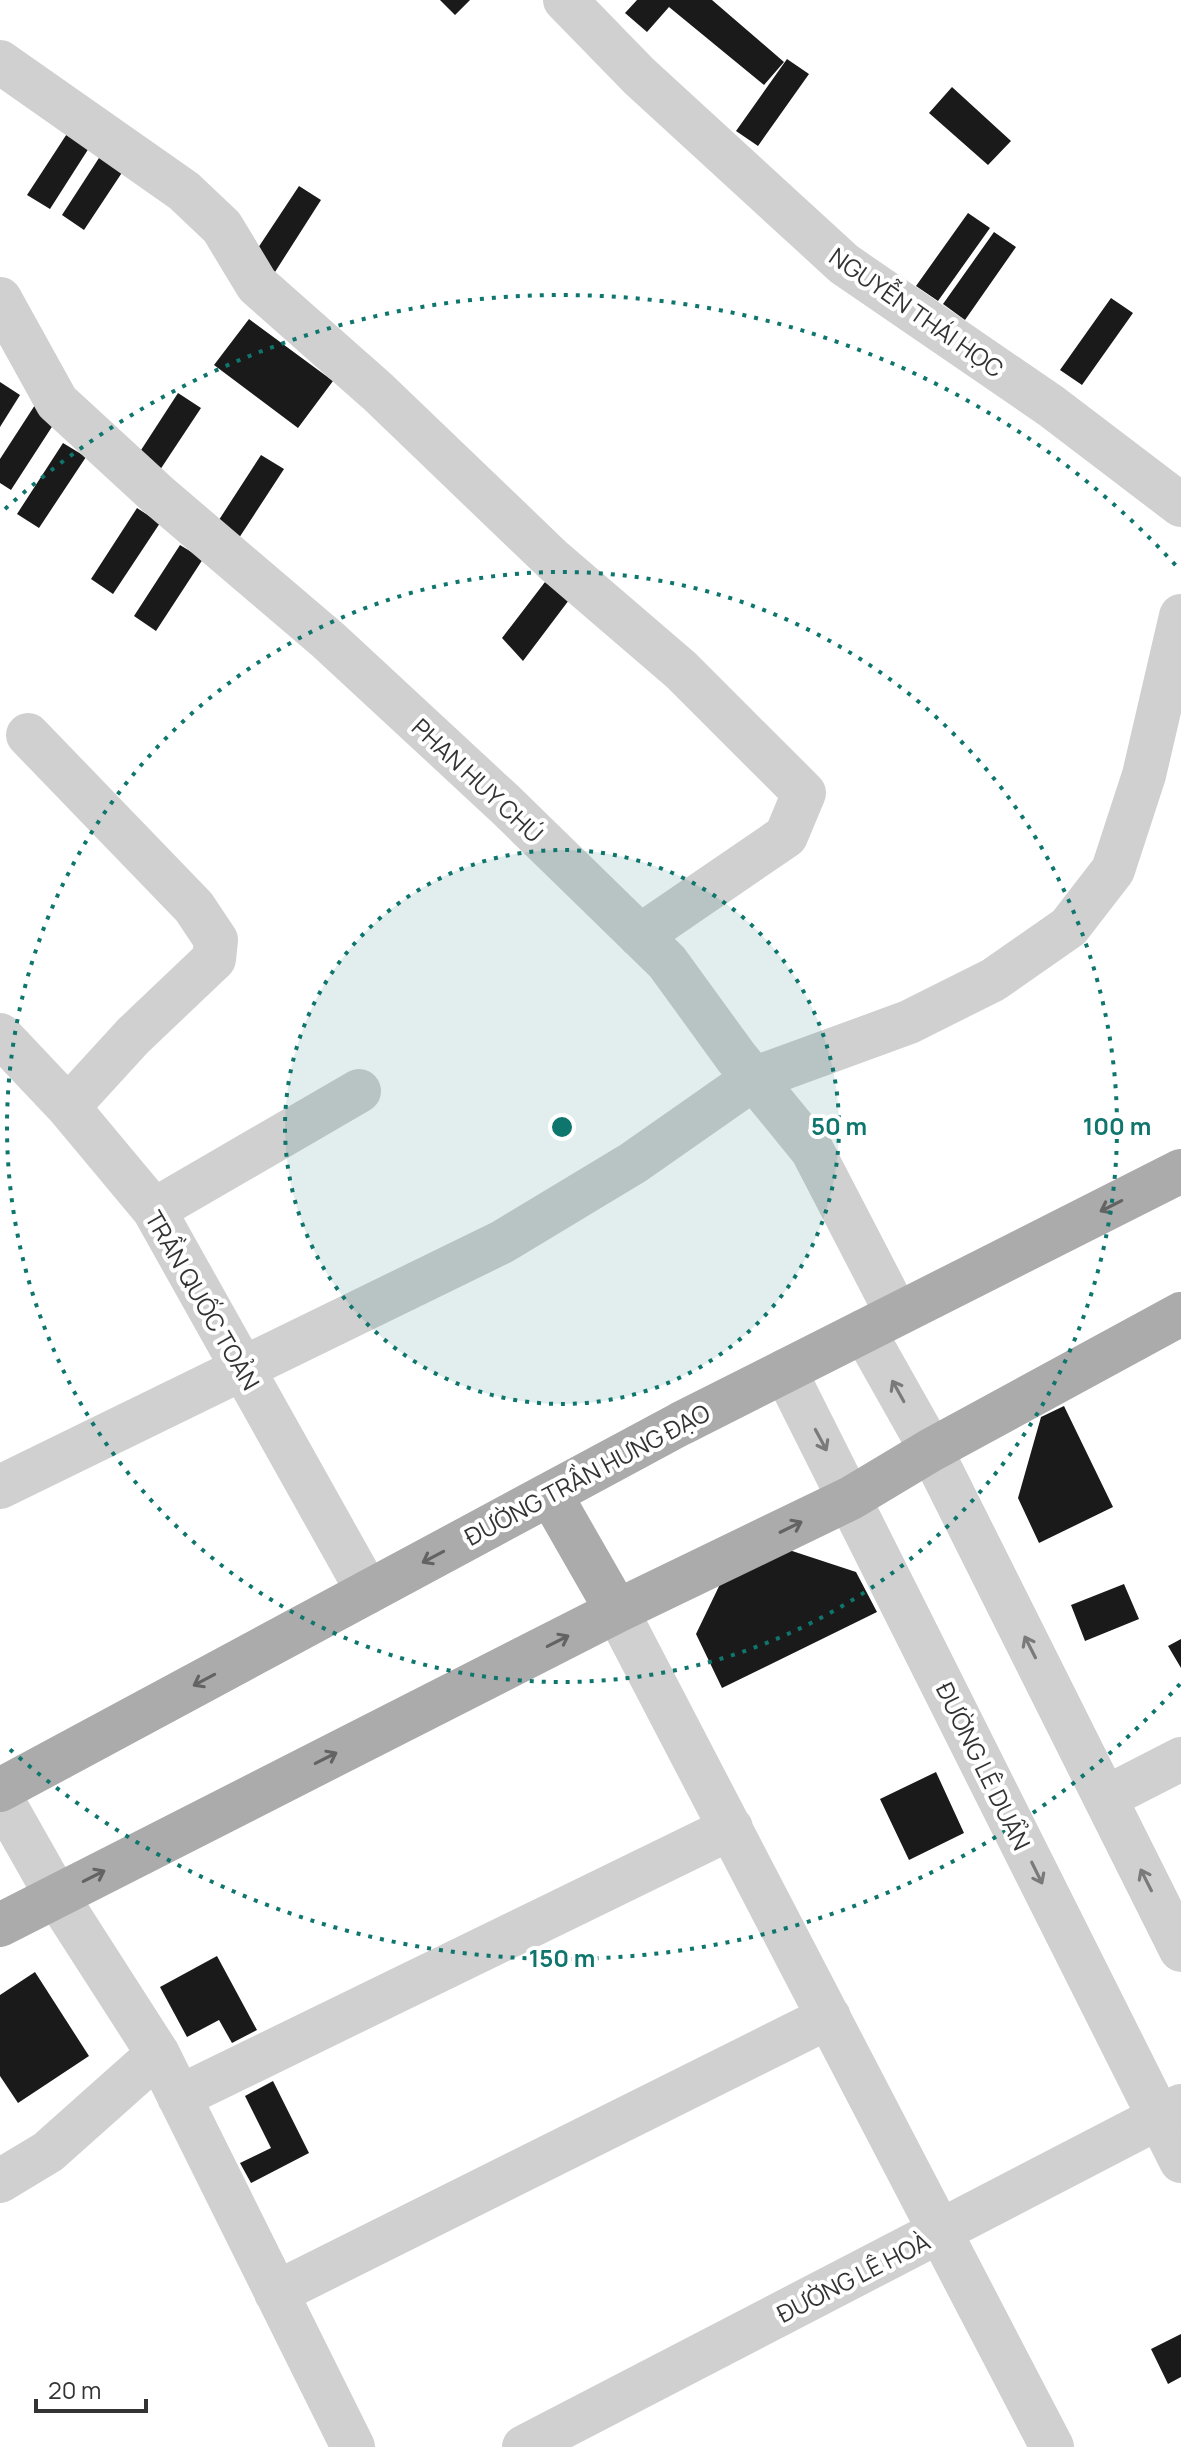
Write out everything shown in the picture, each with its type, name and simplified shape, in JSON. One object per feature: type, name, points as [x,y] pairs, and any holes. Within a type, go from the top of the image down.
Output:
[{"type":"main road","name":"ĐƯỜNG TRẦN HƯNG ĐẠO","points":[[0,1790],[550,1494],[785,1371],[1181,1171]]},
{"type":"main road","points":[[0,1925],[617,1611],[851,1498],[931,1450],[1181,1314]]},
{"type":"main road","points":[[550,1494],[617,1611]]},
{"type":"street","name":"NGUYỄN THÁI HỌC","points":[[565,0],[639,76],[844,264],[1051,406],[1181,505]]},
{"type":"street","points":[[0,62],[184,191],[222,227],[257,285],[378,392],[553,560],[681,670],[804,793],[786,836],[640,936]]},
{"type":"street","name":"PHAN HUY CHÚ","points":[[0,299],[57,402],[158,495],[328,640],[505,804],[667,962],[753,1079],[812,1150],[880,1323]]},
{"type":"street","points":[[0,1487],[502,1242],[633,1163],[753,1079],[909,1022],[993,980],[1069,927],[1113,870],[1144,775],[1181,616]]},
{"type":"street","points":[[28,735],[194,907],[216,940],[214,959],[133,1036],[68,1107]]},
{"type":"street","name":"TRẦN QUỐC TOẢN","points":[[0,1035],[68,1107],[154,1210],[368,1592]]},
{"type":"street","points":[[154,1210],[359,1091]]},
{"type":"street","points":[[880,1323],[931,1450],[1181,1950]]},
{"type":"street","name":"ĐƯỜNG LÊ DUẨN","points":[[785,1371],[1170,2112],[1181,2161]]},
{"type":"street","points":[[617,1611],[940,2231],[1040,2443]]},
{"type":"street","points":[[1105,1798],[1181,1759]]},
{"type":"street","points":[[0,1796],[56,1895],[158,2054],[353,2447]]},
{"type":"street","points":[[179,2097],[731,1828]]},
{"type":"street","points":[[276,2293],[829,2017]]},
{"type":"street","points":[[0,2181],[48,2152],[158,2054]]},
{"type":"street","name":"ĐƯỜNG LÊ HOÀ","points":[[524,2447],[1170,2112]]},
{"type":"building","points":[[440,0],[470,0],[455,15]]},
{"type":"building","points":[[637,0],[712,0],[784,62],[764,85],[669,7],[647,32],[625,13]]},
{"type":"building","points":[[787,59],[809,74],[758,146],[736,131]]},
{"type":"building","points":[[952,87],[1011,141],[988,165],[929,113]]},
{"type":"building","points":[[74,123],[96,137],[50,209],[27,195]]},
{"type":"building","points":[[108,144],[131,159],[84,230],[62,215]]},
{"type":"building","points":[[299,186],[321,200],[275,272],[252,257]]},
{"type":"building","points":[[968,213],[990,228],[938,301],[916,286]]},
{"type":"building","points":[[994,232],[1016,247],[965,320],[943,304]]},
{"type":"building","points":[[1111,298],[1133,313],[1082,385],[1060,370]]},
{"type":"building","points":[[249,319],[333,381],[298,428],[214,365]]},
{"type":"building","points":[[0,382],[20,395],[0,427]]},
{"type":"building","points":[[178,393],[201,408],[154,479],[132,464]]},
{"type":"building","points":[[35,405],[57,419],[11,490],[0,483],[0,459]]},
{"type":"building","points":[[63,443],[86,457],[39,528],[17,514]]},
{"type":"building","points":[[261,455],[284,469],[237,541],[215,526]]},
{"type":"building","points":[[137,508],[160,523],[113,594],[91,579]]},
{"type":"building","points":[[180,545],[203,559],[156,631],[134,616]]},
{"type":"building","points":[[545,582],[569,600],[523,661],[502,638]]},
{"type":"building","points":[[1064,1406],[1113,1507],[1039,1543],[1018,1498],[1041,1417]]},
{"type":"building","points":[[783,1548],[856,1572],[877,1612],[722,1688],[696,1634],[722,1580]]},
{"type":"building","points":[[1124,1584],[1139,1619],[1085,1641],[1071,1605]]},
{"type":"building","points":[[1181,1639],[1181,1668],[1168,1646]]},
{"type":"building","points":[[936,1772],[964,1833],[909,1860],[880,1799]]},
{"type":"building","points":[[217,1956],[257,2030],[232,2043],[219,2020],[187,2037],[160,1987]]},
{"type":"building","points":[[35,1972],[89,2056],[18,2103],[0,2076],[0,1995]]},
{"type":"building","points":[[273,2081],[309,2153],[251,2183],[240,2163],[271,2148],[245,2096]]},
{"type":"building","points":[[1181,2334],[1181,2377],[1168,2384],[1151,2349]]}]
